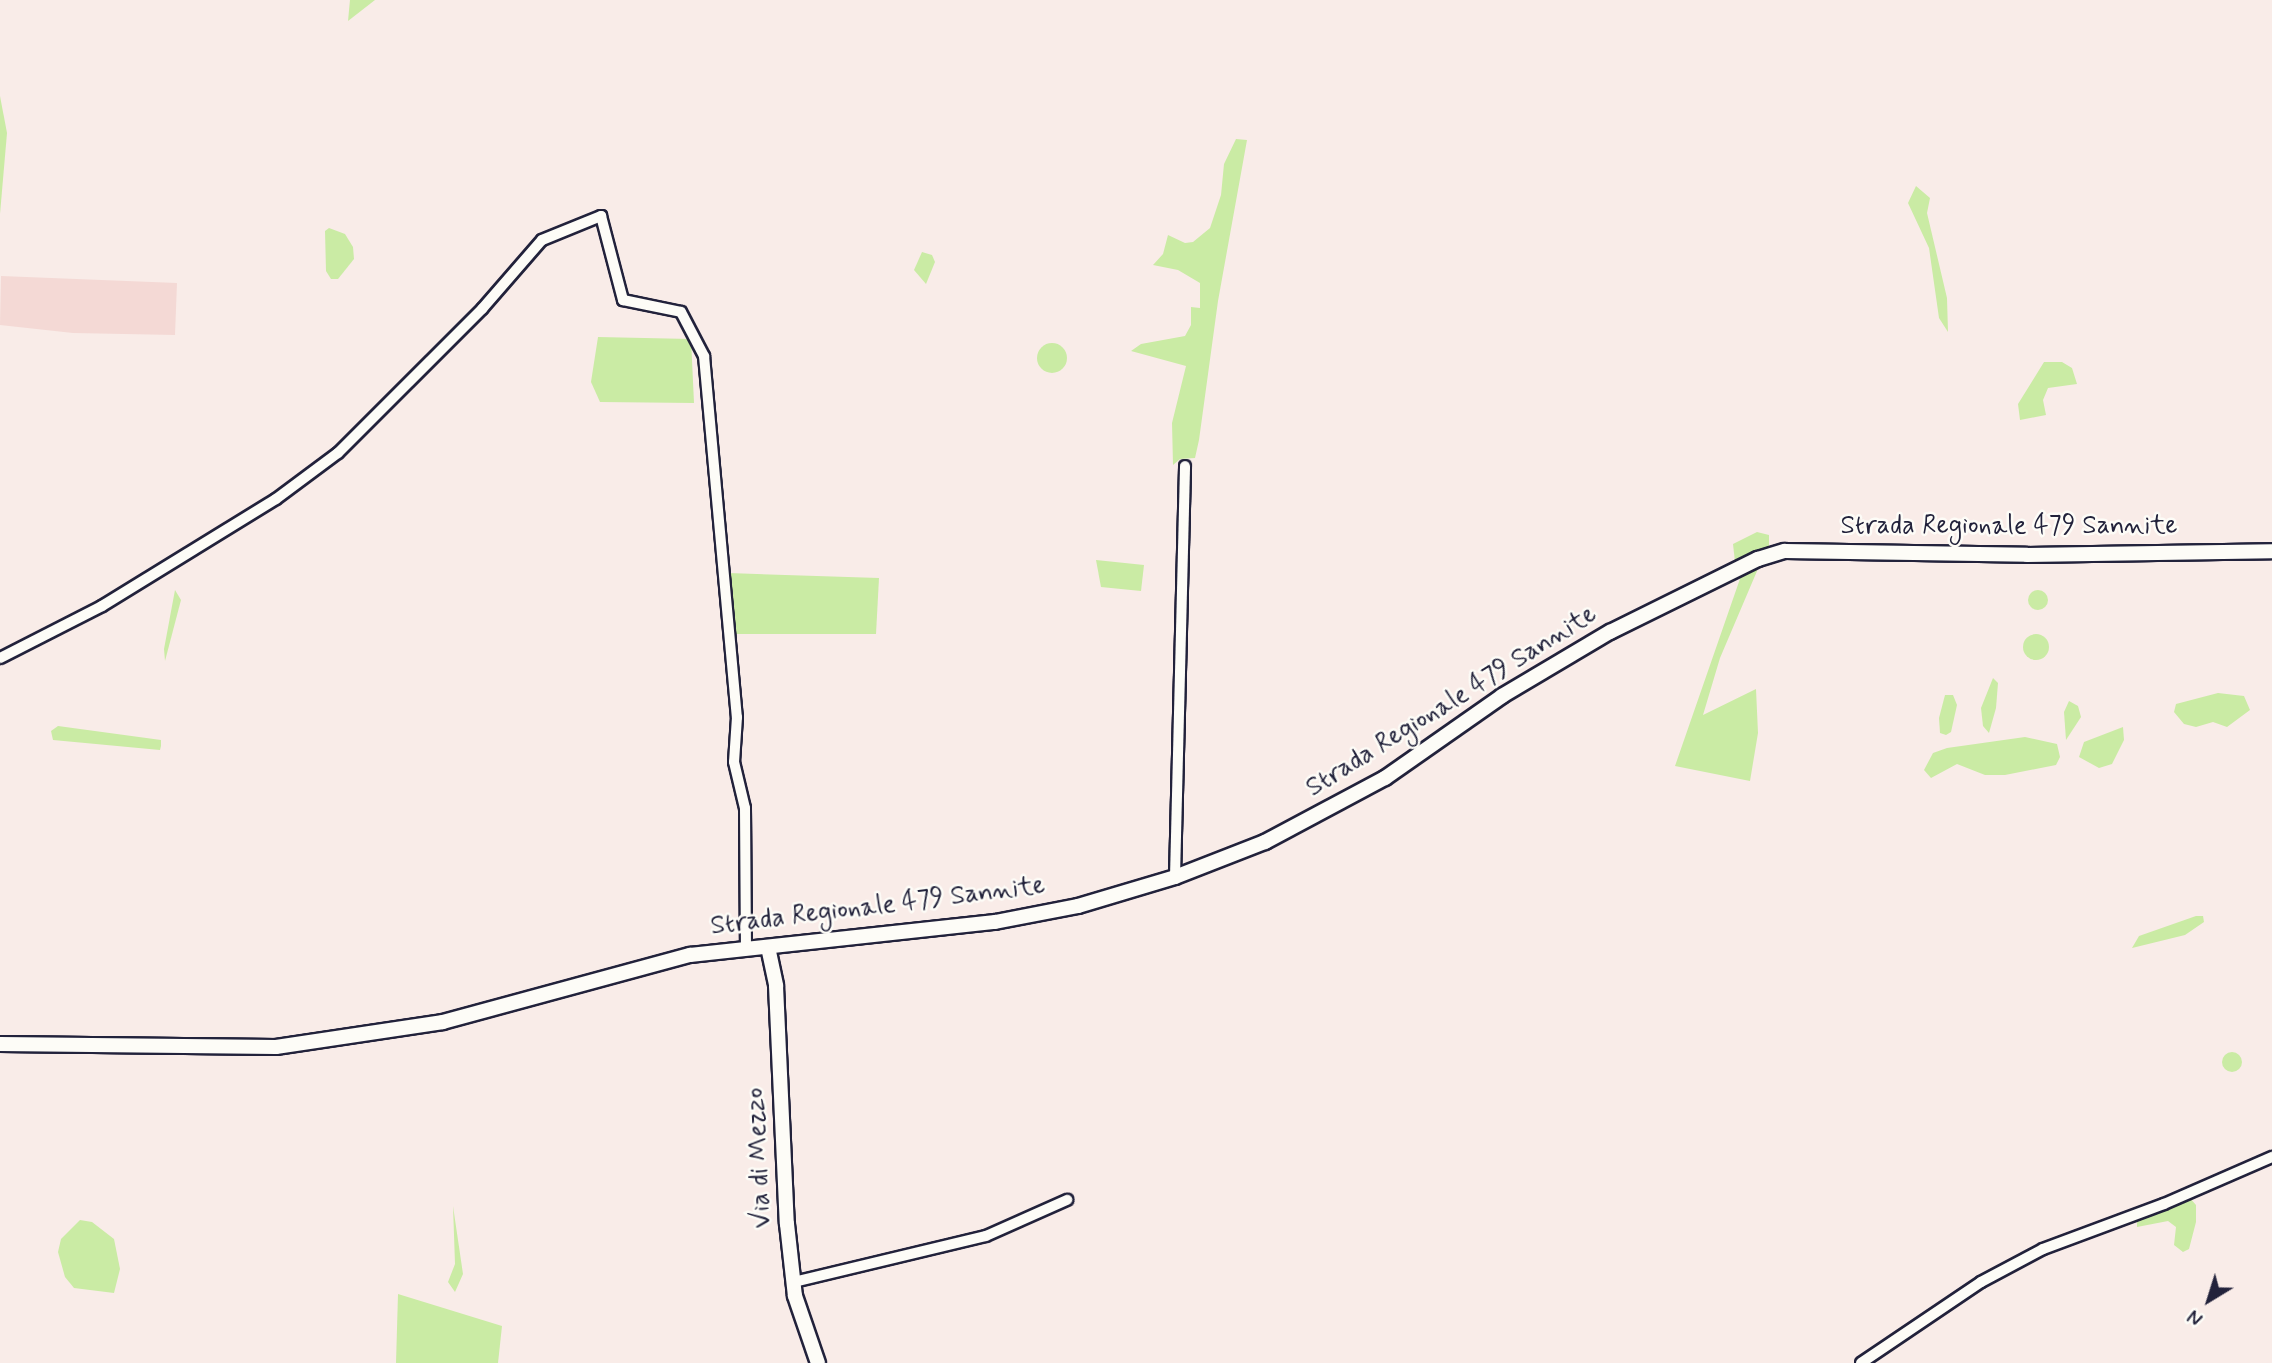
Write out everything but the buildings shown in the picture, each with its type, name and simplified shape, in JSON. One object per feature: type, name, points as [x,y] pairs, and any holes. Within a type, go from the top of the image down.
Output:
[{"type":"main road","name":"Strada Regionale 479 Sannite","points":[[0,1044],[276,1047],[443,1022],[690,955],[995,922],[1078,906],[1175,877],[1265,842],[1371,786],[1555,663],[1758,559],[1785,551],[2027,555],[2272,551]]},
{"type":"main road","name":"Via di Mezzo","points":[[768,947],[776,986],[794,1282],[818,1363]]},
{"type":"street","points":[[0,658],[102,606],[276,499],[338,453],[482,309],[542,240],[601,216],[623,300],[681,312],[704,356],[737,717],[734,762],[745,808],[746,950]]},
{"type":"street","points":[[1175,877],[1185,466]]},
{"type":"street","points":[[1861,1363],[1981,1282],[2043,1249],[2164,1205],[2272,1157]]},
{"type":"street","points":[[794,1282],[986,1236],[1067,1200]]},
{"type":"shaded area","points":[[1,276],[177,283],[175,335],[73,333],[0,325]]},
{"type":"green space","points":[[350,0],[375,0],[348,21]]},
{"type":"green space","points":[[0,96],[7,133],[0,214]]},
{"type":"green space","points":[[1236,139],[1247,140],[1218,301],[1199,440],[1195,458],[1180,459],[1173,465],[1172,423],[1186,366],[1131,351],[1141,344],[1185,336],[1191,325],[1191,307],[1200,308],[1200,283],[1178,270],[1153,265],[1163,254],[1168,235],[1185,243],[1193,242],[1210,228],[1221,195],[1224,164]]},
{"type":"green space","points":[[1916,186],[1930,198],[1927,213],[1947,298],[1948,332],[1939,318],[1929,248],[1908,203]]},
{"type":"green space","points":[[329,228],[345,234],[353,247],[354,259],[338,279],[331,279],[326,271],[325,231]]},
{"type":"green space","points":[[922,252],[932,255],[935,262],[926,284],[914,270]]},
{"type":"green space","points":[[598,337],[691,339],[694,403],[600,402],[591,382]]},
{"type":"green space","points":[[1052,343],[1058,344],[1066,352],[1066,364],[1058,372],[1052,373],[1046,372],[1038,364],[1037,358],[1038,352],[1046,344]]},
{"type":"green space","points":[[2044,362],[2062,362],[2072,368],[2077,384],[2048,388],[2043,400],[2046,415],[2020,420],[2018,404]]},
{"type":"green space","points":[[1757,532],[1769,535],[1769,548],[1735,562],[1733,544]]},
{"type":"green space","points":[[1096,560],[1144,565],[1141,591],[1101,587]]},
{"type":"green space","points":[[1760,564],[1720,658],[1703,715],[1756,689],[1758,733],[1750,781],[1675,766],[1742,573]]},
{"type":"green space","points":[[728,573],[879,578],[876,634],[735,634]]},
{"type":"green space","points":[[175,590],[181,600],[165,661],[164,649]]},
{"type":"green space","points":[[2034,590],[2042,590],[2048,600],[2042,610],[2034,610],[2028,604],[2028,596]]},
{"type":"green space","points":[[2036,634],[2045,638],[2049,647],[2045,656],[2036,660],[2027,656],[2023,647],[2027,638]]},
{"type":"green space","points":[[1993,678],[1998,683],[1996,708],[1989,733],[1983,726],[1981,708]]},
{"type":"green space","points":[[2218,693],[2244,696],[2250,710],[2227,727],[2213,722],[2196,727],[2184,724],[2174,712],[2176,704]]},
{"type":"green space","points":[[1945,695],[1953,695],[1957,705],[1951,732],[1946,735],[1940,733],[1939,718]]},
{"type":"green space","points":[[2069,701],[2078,706],[2081,717],[2066,740],[2064,712]]},
{"type":"green space","points":[[58,726],[161,740],[161,746],[160,750],[53,740],[51,731]]},
{"type":"green space","points":[[2123,727],[2124,740],[2112,764],[2099,768],[2079,757],[2084,742]]},
{"type":"green space","points":[[2025,737],[2057,744],[2060,757],[2056,765],[2005,775],[1985,775],[1957,764],[1931,778],[1924,770],[1933,753],[1947,748]]},
{"type":"green space","points":[[2203,916],[2204,922],[2185,935],[2132,948],[2139,936]]},
{"type":"green space","points":[[2232,1052],[2239,1055],[2242,1062],[2239,1069],[2232,1072],[2225,1069],[2222,1062],[2225,1055]]},
{"type":"green space","points":[[2189,1197],[2196,1205],[2196,1222],[2189,1249],[2183,1252],[2174,1245],[2176,1227],[2168,1221],[2137,1227],[2137,1217]]},
{"type":"green space","points":[[453,1206],[463,1274],[455,1292],[448,1282],[455,1264]]},
{"type":"green space","points":[[80,1220],[92,1222],[114,1239],[120,1269],[114,1293],[74,1288],[65,1277],[58,1252],[61,1239]]},
{"type":"green space","points":[[398,1294],[502,1326],[498,1363],[396,1363]]}]
